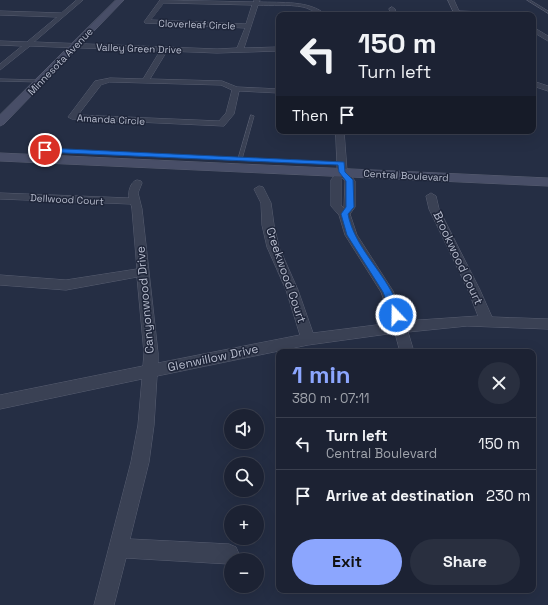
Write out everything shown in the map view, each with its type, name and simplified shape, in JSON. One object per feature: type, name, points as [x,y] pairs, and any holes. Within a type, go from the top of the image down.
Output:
[{"type":"street","points":[[0,68],[80,0]]},
{"type":"street","name":"Minnesota Avenue","points":[[0,122],[120,0]]},
{"type":"street","points":[[450,0],[456,12]]},
{"type":"street","name":"Cloverleaf Circle","points":[[248,26],[147,22],[162,1],[257,2]]},
{"type":"street","points":[[240,50],[257,2],[301,5],[314,8],[319,12]]},
{"type":"street","points":[[0,13],[61,15]]},
{"type":"street","points":[[536,31],[548,39]]},
{"type":"street","name":"Valley Green Drive","points":[[0,43],[164,50],[276,49]]},
{"type":"street","points":[[145,81],[164,50]]},
{"type":"street","name":"Amanda Circle","points":[[236,89],[230,114],[221,124],[72,117],[98,83],[110,80],[222,84],[236,89],[276,91]]},
{"type":"street","points":[[536,84],[548,90]]},
{"type":"street","points":[[340,134],[342,168],[336,180],[336,206],[344,214],[351,235],[387,291],[406,349]]},
{"type":"street","name":"Central Boulevard","points":[[0,148],[240,159],[342,168],[548,182]]},
{"type":"street","name":"Central Boulevard","points":[[0,157],[342,168],[548,172]]},
{"type":"street","name":"Canyonwood Drive","points":[[104,605],[140,462],[146,425],[151,352],[137,209],[133,193],[137,183]]},
{"type":"street","name":"Creekwood Court","points":[[260,189],[266,203],[268,225],[274,247],[292,290],[308,339]]},
{"type":"street","name":"Dellwood Court","points":[[0,196],[121,202],[134,201]]},
{"type":"street","name":"Brookwood Court","points":[[431,196],[434,210],[474,290],[487,320]]},
{"type":"street","points":[[0,280],[66,285],[80,284],[143,272]]},
{"type":"street","name":"Glenwillow Drive","points":[[0,402],[308,339],[400,327],[467,321],[487,320],[548,324]]},
{"type":"street","points":[[118,548],[224,554]]},
{"type":"lane","points":[[528,0],[548,12]]},
{"type":"lane","points":[[0,80],[41,81]]},
{"type":"lane","points":[[240,159],[252,116]]},
{"type":"route","points":[[45,150],[342,163],[342,172],[350,180],[350,207],[344,214],[346,221],[351,235],[387,291],[396,315]]}]
